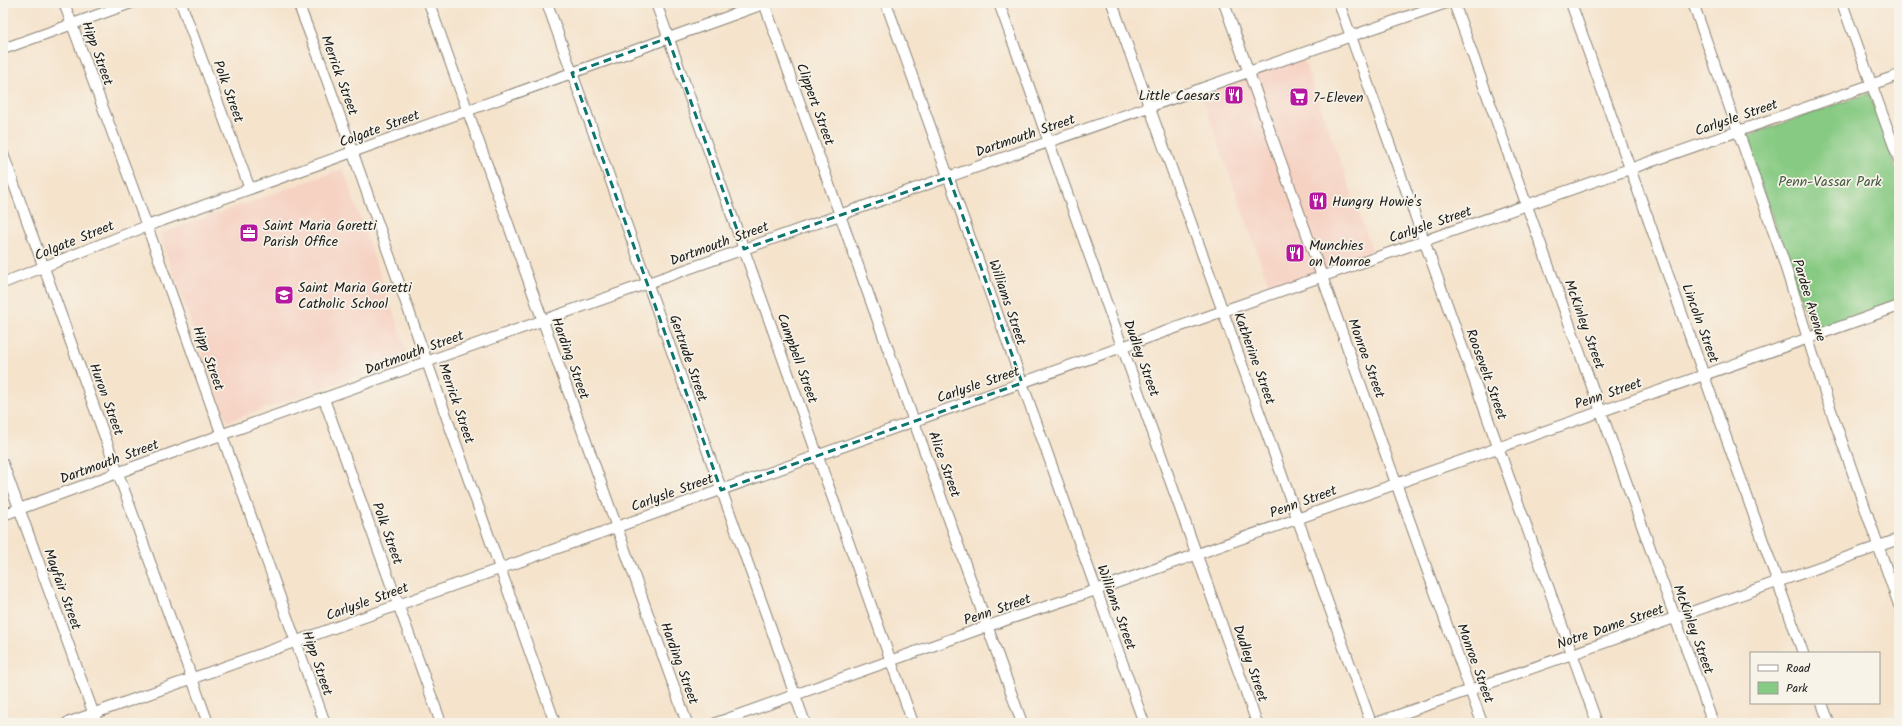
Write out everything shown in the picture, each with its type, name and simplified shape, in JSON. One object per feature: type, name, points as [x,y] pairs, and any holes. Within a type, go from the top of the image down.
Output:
[{"type":"street","name":"Hipp Street","points":[[64,3],[147,226],[325,723]]},
{"type":"street","points":[[3,49],[131,3]]},
{"type":"street","name":"Polk Street","points":[[181,3],[250,189]]},
{"type":"street","name":"Merrick Street","points":[[298,3],[353,152],[555,723]]},
{"type":"street","name":"Harding Street","points":[[429,3],[687,723]]},
{"type":"street","name":"Gertrude Street","points":[[547,3],[805,723]]},
{"type":"street","name":"Campbell Street","points":[[656,3],[819,455],[913,723]]},
{"type":"street","name":"Colgate Street","points":[[3,283],[147,226],[765,3]]},
{"type":"street","name":"Clippert Street","points":[[765,3],[841,215]]},
{"type":"street","name":"Williams Street","points":[[886,3],[1144,723]]},
{"type":"street","name":"Dudley Street","points":[[998,3],[1124,347],[1258,723]]},
{"type":"street","name":"Katherine Street","points":[[1112,3],[1371,723]]},
{"type":"street","name":"Monroe Street","points":[[1224,3],[1397,482],[1482,723]]},
{"type":"street","name":"Roosevelt Street","points":[[1339,3],[1597,723]]},
{"type":"street","name":"Dartmouth Street","points":[[3,514],[744,249],[1351,35],[1446,3]]},
{"type":"street","name":"McKinley Street","points":[[1454,3],[1528,205],[1713,723]]},
{"type":"street","name":"Lincoln Street","points":[[1571,3],[1804,652]]},
{"type":"street","name":"Pardee Avenue","points":[[1693,3],[1782,256],[1826,396],[1899,606]]},
{"type":"street","points":[[1842,3],[1899,160]]},
{"type":"street","name":"Carlysle Street","points":[[67,723],[95,718],[192,678],[500,568],[1223,311],[1899,75]]},
{"type":"street","name":"Huron Street","points":[[3,154],[119,472],[208,723]]},
{"type":"street","name":"Alice Street","points":[[841,215],[1022,723]]},
{"type":"street","name":"Penn Street","points":[[716,723],[1899,306]]},
{"type":"street","name":"Polk Street","points":[[324,399],[441,723]]},
{"type":"street","name":"Mayfair Street","points":[[3,464],[95,718]]},
{"type":"street","name":"Notre Dame Street","points":[[1376,723],[1899,539]]},
{"type":"street","points":[[1822,704],[1829,723]]},
{"type":"highlighted area","points":[[668,38],[744,249],[949,177],[1022,383],[721,490],[572,73]]},
{"type":"shaded area","points":[[1301,53],[1375,258],[1272,294],[1199,88]]},
{"type":"shaded area","name":"Saint Maria Goretti Catholic School","points":[[343,169],[409,357],[227,422],[159,234]]},
{"type":"green space","name":"Penn-Vassar Park","points":[[1869,93],[1899,178],[1899,300],[1812,331],[1744,137]]},
{"type":"place","name":"Little Caesars","points":[[1234,95]]},
{"type":"place","name":"7-Eleven","points":[[1299,97]]},
{"type":"place","name":"Hungry Howie's","points":[[1318,201]]},
{"type":"place","name":"Saint Maria Goretti Parish Office","points":[[249,233]]},
{"type":"place","name":"Munchies on Monroe","points":[[1295,253]]},
{"type":"place","name":"Saint Maria Goretti Catholic School","points":[[284,295]]}]
